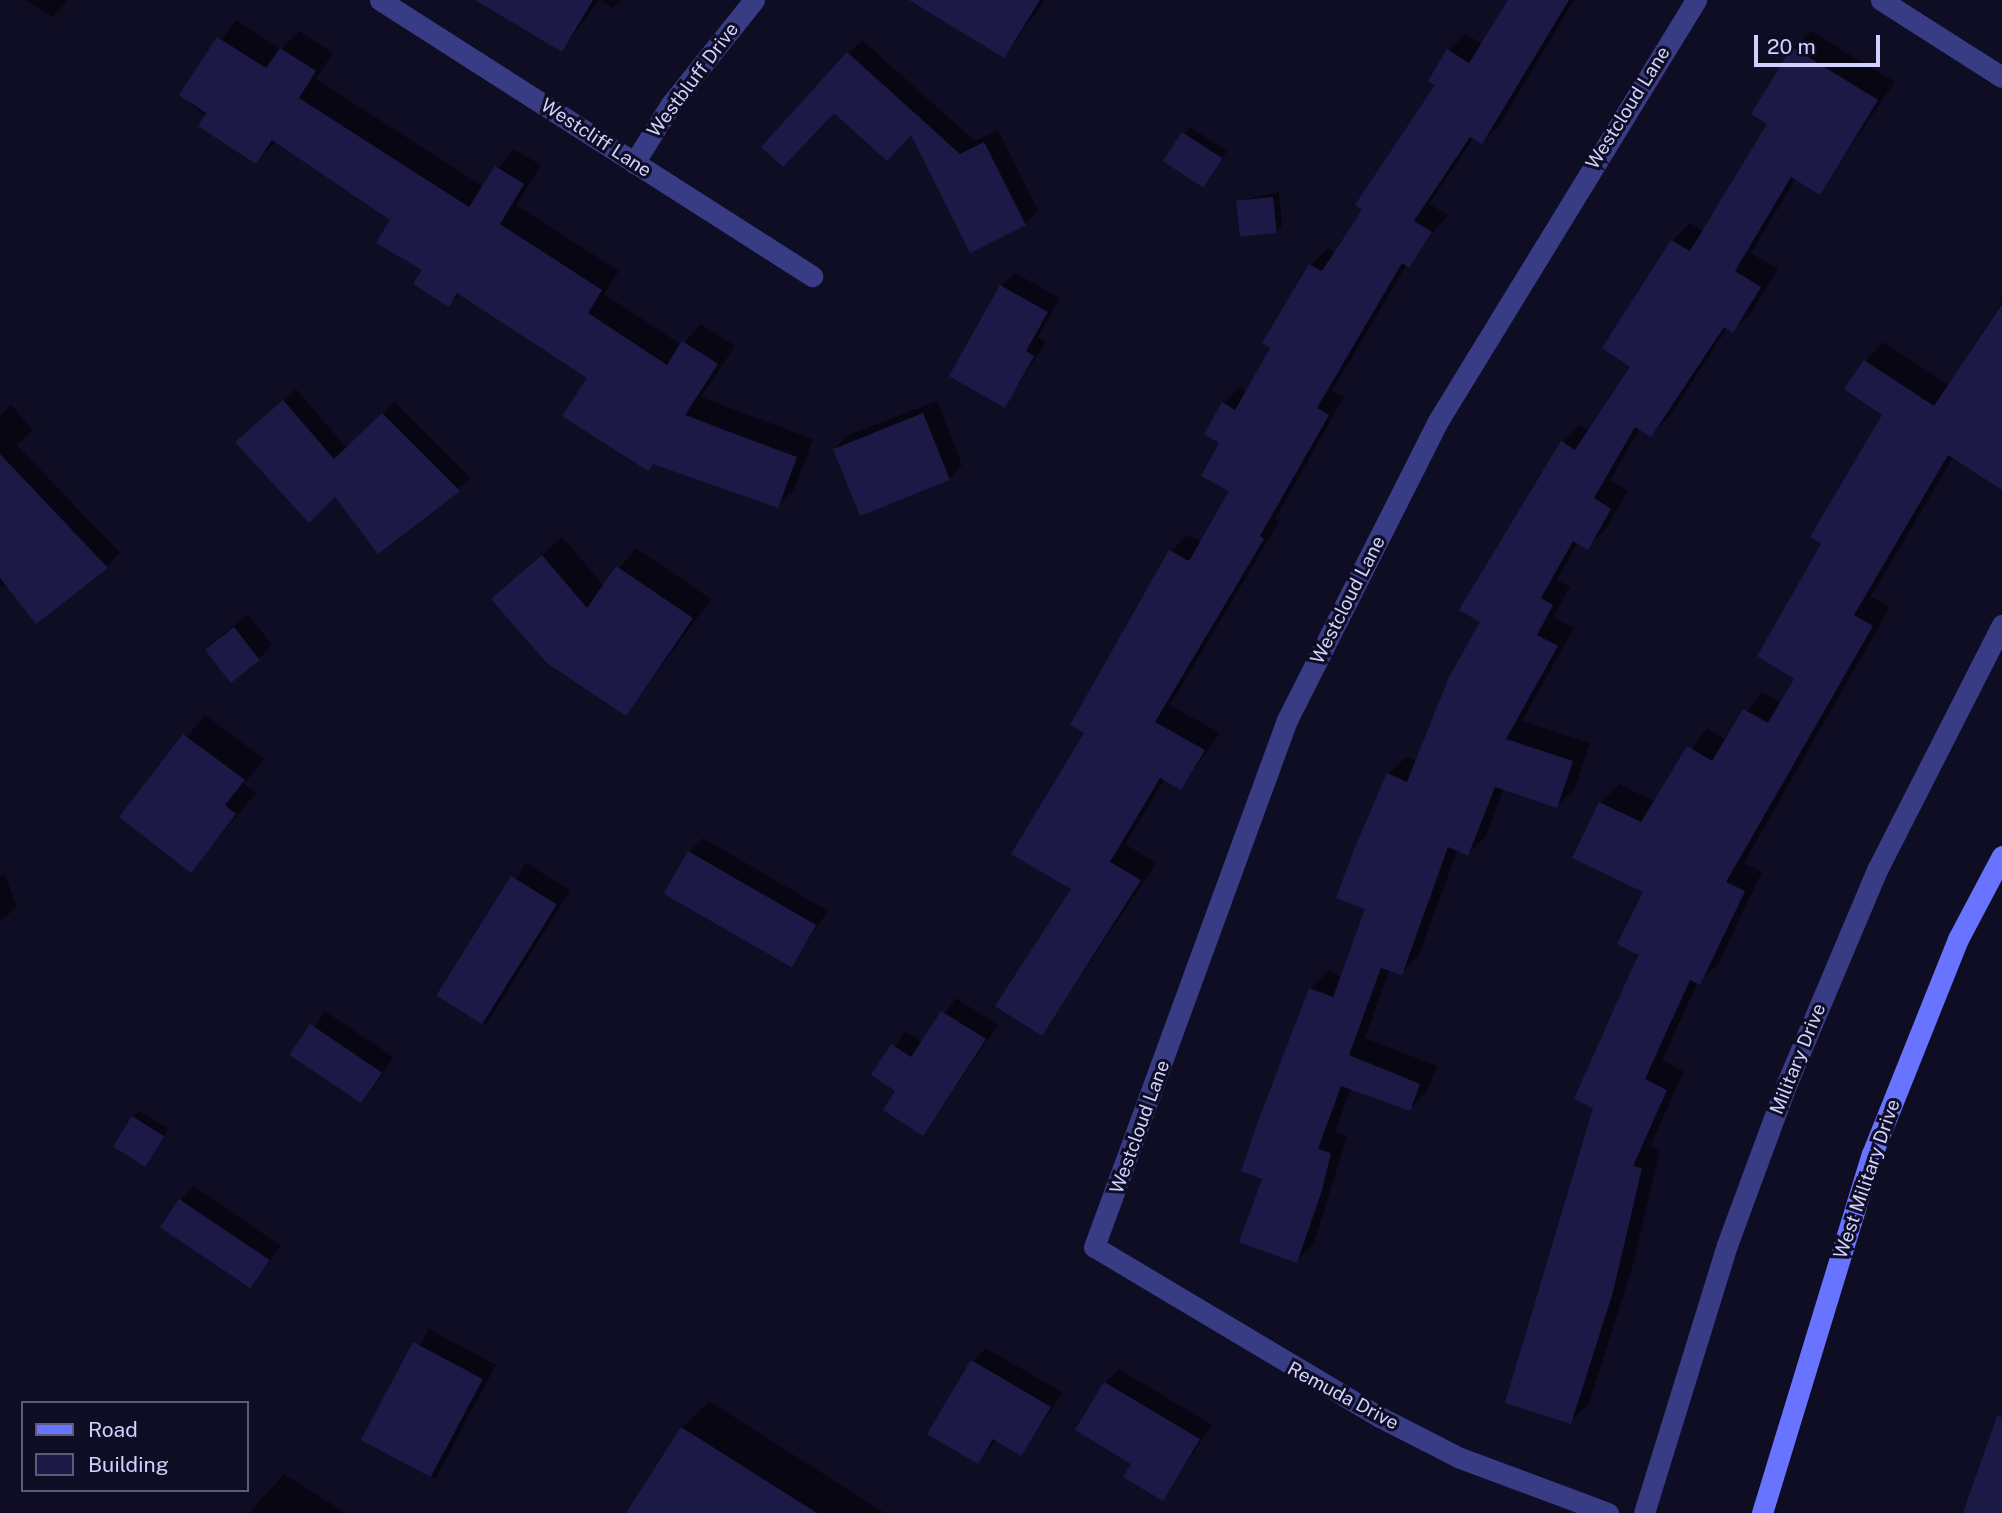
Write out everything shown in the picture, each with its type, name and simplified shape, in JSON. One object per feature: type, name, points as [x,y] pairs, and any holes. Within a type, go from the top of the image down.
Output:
[{"type":"main road","name":"West Military Drive","points":[[1762,1513],[1872,1154],[1958,939],[2002,856]]},
{"type":"street","name":"Westcliff Lane","points":[[380,0],[812,276]]},
{"type":"street","name":"Westbluff Drive","points":[[634,163],[671,104],[754,0]]},
{"type":"street","name":"Westcloud Lane","points":[[1094,1247],[1287,720],[1438,421],[1696,0]]},
{"type":"street","points":[[1881,0],[2002,77]]},
{"type":"street","name":"Military Drive","points":[[1644,1513],[1727,1245],[1787,1083],[1878,868],[2002,625]]},
{"type":"street","name":"Remuda Drive","points":[[1094,1247],[1378,1416],[1460,1458],[1608,1513]]},
{"type":"building","points":[[475,0],[593,0],[562,52]]},
{"type":"building","points":[[909,0],[1040,0],[1004,58]]},
{"type":"building","points":[[1508,0],[1569,0],[1482,144],[1470,137],[1414,221],[1432,232],[1409,268],[1402,263],[1317,408],[1329,415],[1260,536],[1264,539],[1155,722],[1205,750],[1181,790],[1160,778],[1110,862],[1141,880],[1042,1036],[995,1006],[1071,889],[1011,854],[1084,733],[1070,725],[1169,550],[1189,561],[1229,491],[1201,476],[1219,443],[1204,434],[1222,402],[1235,410],[1270,348],[1262,343],[1309,264],[1322,271],[1362,210],[1355,205],[1435,85],[1428,81],[1447,49],[1469,63]]},
{"type":"building","points":[[217,37],[266,68],[280,48],[316,71],[299,98],[469,207],[495,166],[524,184],[500,224],[602,290],[588,313],[667,365],[682,341],[718,364],[685,415],[797,457],[778,508],[653,464],[648,471],[562,416],[587,378],[457,293],[449,307],[413,284],[422,270],[376,243],[390,220],[272,140],[256,164],[198,126],[206,113],[179,95]]},
{"type":"building","points":[[1792,47],[1878,100],[1820,195],[1791,177],[1735,271],[1761,287],[1733,333],[1724,327],[1651,437],[1635,427],[1594,498],[1611,509],[1588,550],[1573,541],[1541,598],[1553,605],[1537,635],[1558,646],[1506,739],[1573,761],[1557,808],[1495,787],[1468,856],[1448,847],[1402,975],[1381,968],[1349,1055],[1420,1084],[1410,1111],[1341,1086],[1318,1149],[1331,1153],[1322,1190],[1297,1263],[1239,1242],[1262,1179],[1241,1171],[1256,1127],[1309,988],[1333,997],[1365,909],[1336,898],[1355,847],[1387,773],[1407,782],[1449,677],[1480,622],[1459,610],[1561,441],[1575,450],[1630,367],[1602,348],[1671,240],[1690,251],[1767,124],[1751,114]]},
{"type":"building","points":[[847,52],[960,154],[984,142],[1026,225],[970,253],[911,135],[887,161],[834,113],[783,167],[761,147]]},
{"type":"building","points":[[1182,132],[1222,158],[1203,187],[1163,161]]},
{"type":"building","points":[[1273,197],[1277,233],[1240,237],[1236,201]]},
{"type":"building","points":[[1000,285],[1048,312],[1026,351],[1034,356],[1005,408],[949,376]]},
{"type":"building","points":[[2002,304],[2002,490],[1948,455],[1854,615],[1873,626],[1726,882],[1745,891],[1700,985],[1690,980],[1645,1079],[1667,1090],[1633,1166],[1642,1168],[1613,1292],[1571,1424],[1505,1403],[1593,1108],[1574,1099],[1638,955],[1617,944],[1643,892],[1572,858],[1599,802],[1641,822],[1687,746],[1712,761],[1743,709],[1768,723],[1794,679],[1757,656],[1821,544],[1810,537],[1882,415],[1844,389],[1864,360],[1934,406]]},
{"type":"building","points":[[283,400],[334,459],[382,413],[460,491],[378,554],[335,497],[309,523],[235,442]]},
{"type":"building","points":[[923,413],[950,480],[860,516],[833,449]]},
{"type":"building","points":[[0,454],[108,568],[36,624],[0,578]]},
{"type":"building","points":[[542,555],[587,608],[616,566],[693,618],[626,716],[547,663],[491,599]]},
{"type":"building","points":[[234,627],[260,660],[231,683],[205,650]]},
{"type":"building","points":[[183,734],[245,780],[225,805],[236,814],[191,873],[119,817]]},
{"type":"building","points":[[688,851],[816,925],[792,967],[664,893]]},
{"type":"building","points":[[511,876],[557,905],[482,1024],[436,996]]},
{"type":"building","points":[[941,1011],[986,1039],[923,1136],[883,1110],[895,1091],[871,1075],[891,1044],[911,1057]]},
{"type":"building","points":[[310,1024],[382,1073],[361,1103],[289,1055]]},
{"type":"building","points":[[132,1116],[164,1136],[145,1167],[113,1147]]},
{"type":"building","points":[[179,1199],[269,1260],[250,1288],[160,1227]]},
{"type":"building","points":[[413,1342],[483,1379],[431,1477],[361,1440]]},
{"type":"building","points":[[971,1360],[1051,1407],[1021,1456],[993,1439],[978,1464],[927,1434]]},
{"type":"building","points":[[1104,1382],[1200,1439],[1163,1501],[1123,1477],[1131,1464],[1075,1430]]},
{"type":"building","points":[[1997,1416],[2002,1417],[2002,1513],[1963,1513]]},
{"type":"building","points":[[681,1427],[817,1513],[626,1513]]}]
